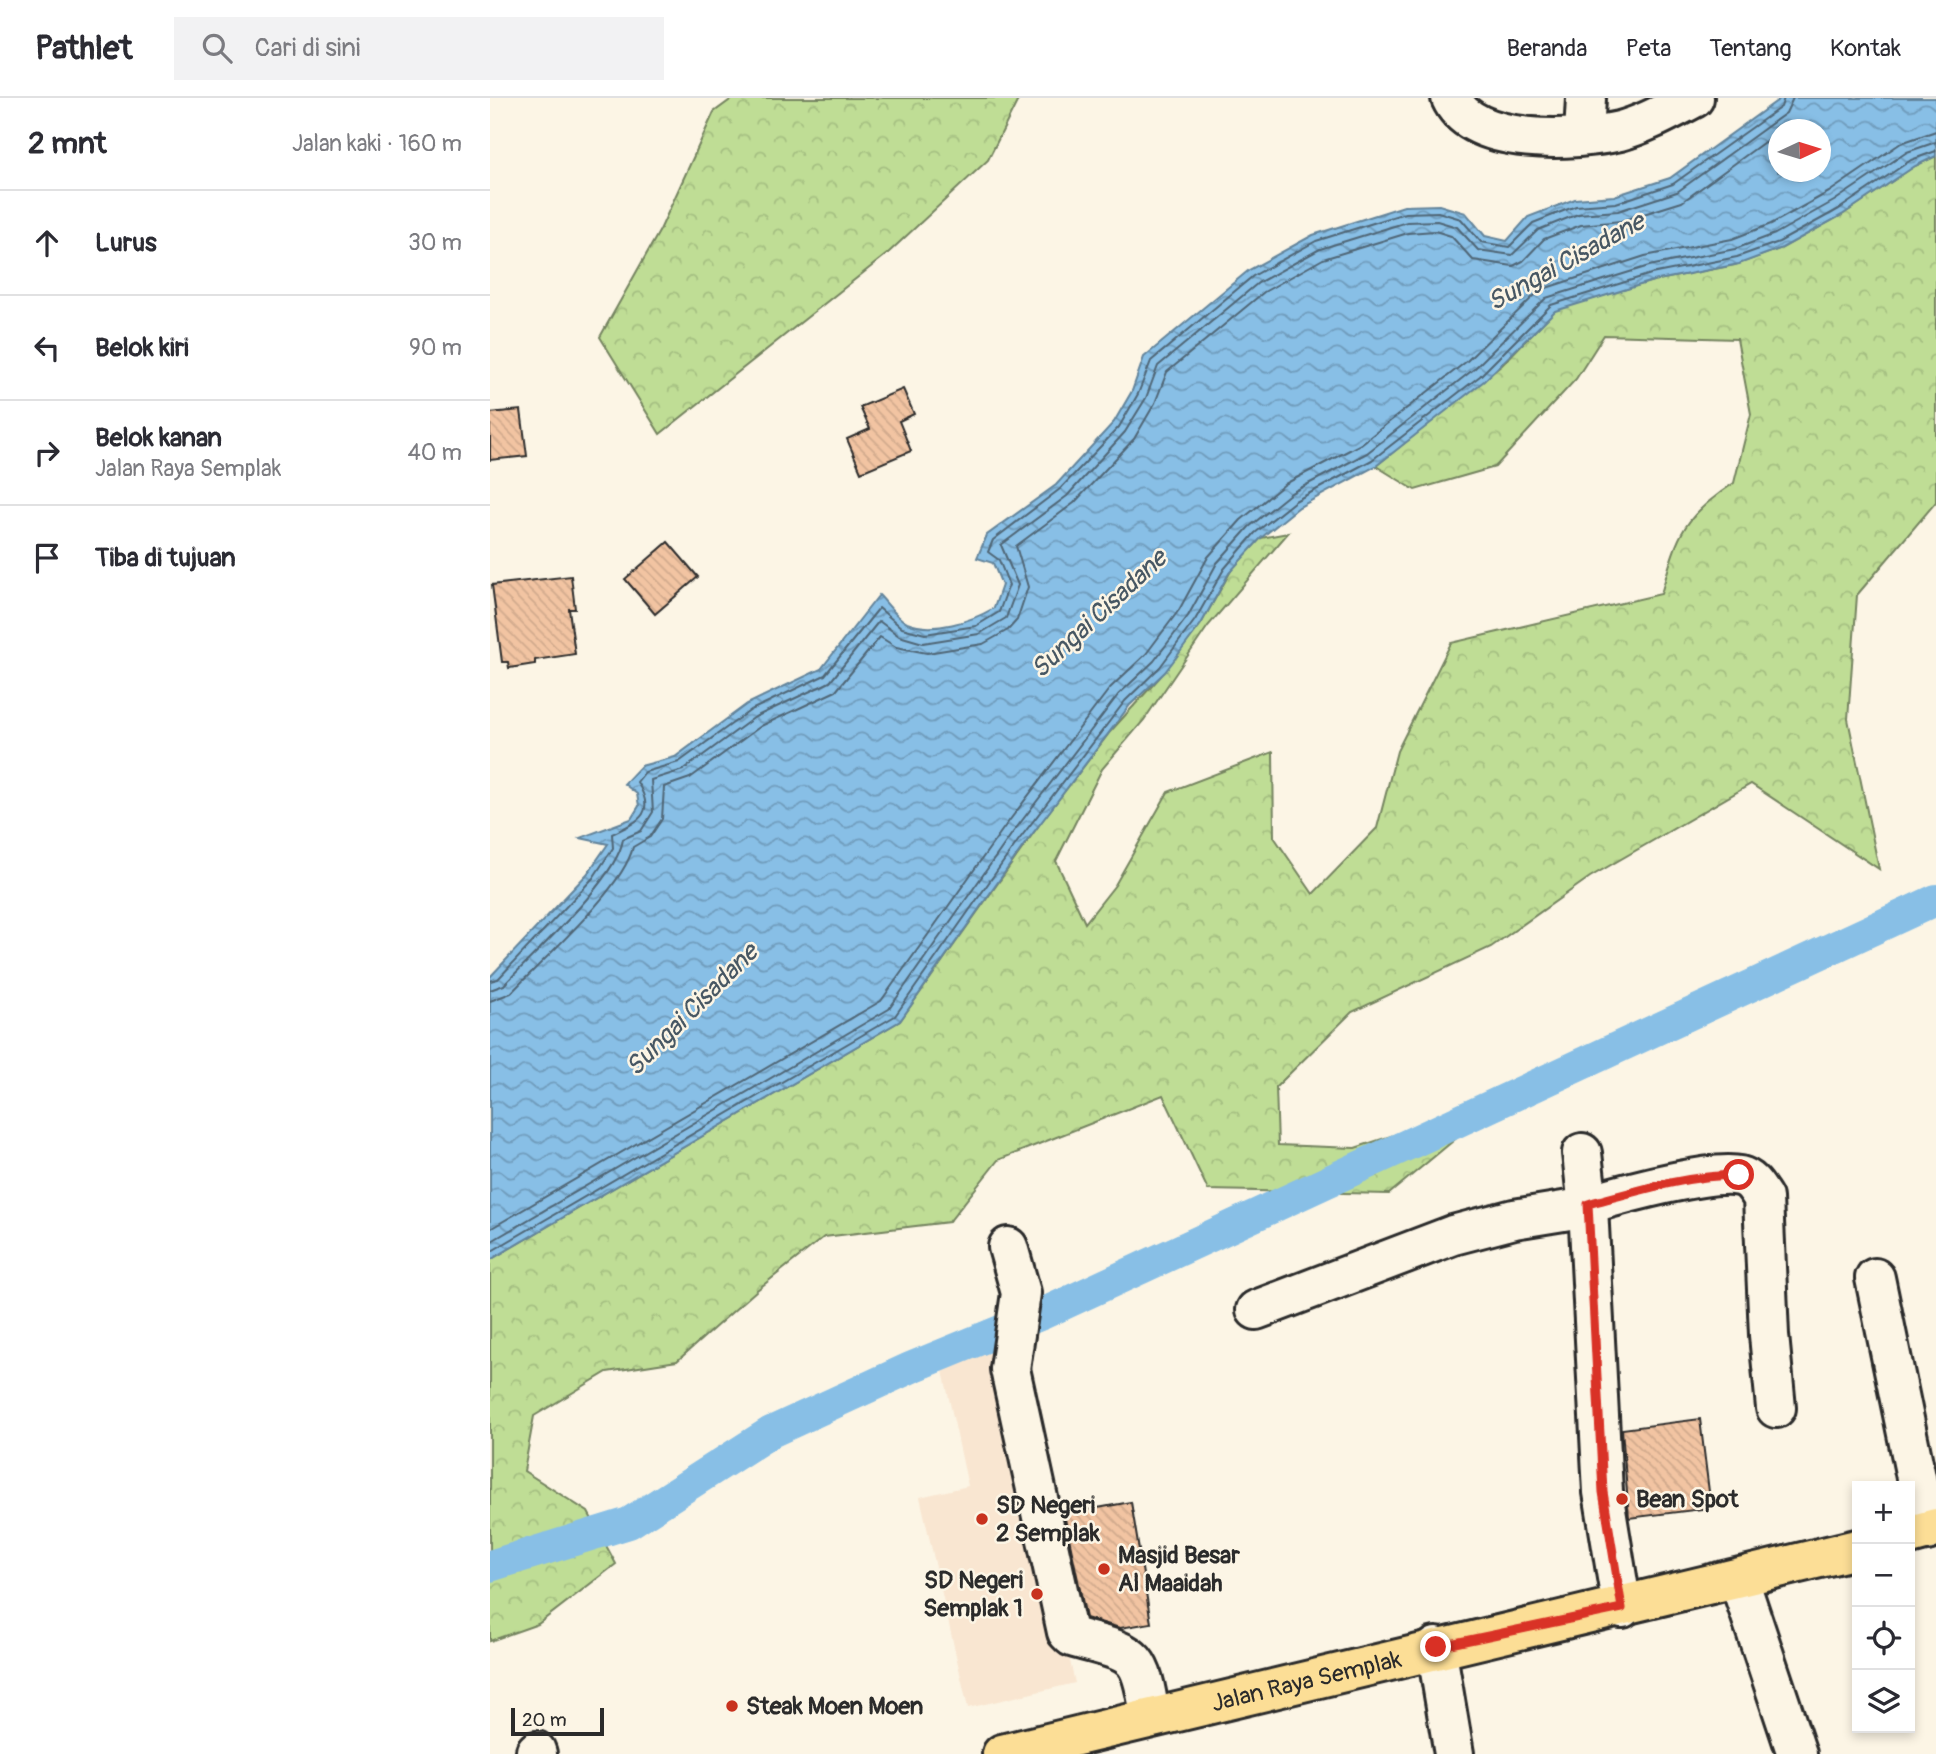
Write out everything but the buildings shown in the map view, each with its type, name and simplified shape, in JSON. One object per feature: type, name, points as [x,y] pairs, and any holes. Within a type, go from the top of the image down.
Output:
[{"type":"main road","name":"Jalan Raya Semplak","points":[[1002,1754],[1436,1647],[1622,1608],[1852,1550]]},
{"type":"street","points":[[1451,98],[1464,117],[1497,132],[1558,137],[1585,116],[1637,126],[1694,98]]},
{"type":"street","points":[[1582,1153],[1588,1206],[1603,1492],[1622,1608]]},
{"type":"street","points":[[1256,1310],[1453,1235],[1514,1219],[1588,1206],[1642,1189],[1717,1175],[1739,1175],[1752,1181],[1763,1198],[1769,1335],[1776,1408]]},
{"type":"street","points":[[1008,1247],[1021,1293],[1010,1369],[1067,1632],[1072,1637],[1129,1654],[1139,1665],[1145,1679],[1150,1716]]},
{"type":"street","points":[[1875,1278],[1924,1531]]},
{"type":"street","points":[[1739,1580],[1797,1754]]},
{"type":"street","points":[[1436,1647],[1454,1754]]},
{"type":"shaded area","name":"SD Negeri 2 Semplak","points":[[998,1344],[1075,1683],[968,1708],[920,1497],[968,1486],[940,1357]]},
{"type":"green space","points":[[733,98],[1019,98],[988,160],[887,254],[660,434],[600,337],[660,230],[714,112]]},
{"type":"green space","points":[[1936,156],[1936,502],[1857,595],[1848,719],[1879,869],[1751,784],[1590,877],[1491,947],[1352,1012],[1276,1087],[1278,1145],[1355,1148],[1505,1098],[1389,1194],[1208,1190],[1163,1095],[998,1160],[949,1222],[824,1237],[757,1290],[677,1361],[607,1372],[534,1416],[524,1471],[588,1512],[616,1564],[538,1624],[490,1641],[490,1260],[900,1021],[1042,821],[1110,732],[1160,677],[1201,624],[1232,569],[1261,538],[1288,533],[1208,626],[1144,720],[1102,769],[1056,861],[1085,923],[1115,885],[1168,792],[1273,752],[1274,837],[1313,894],[1377,828],[1397,751],[1451,643],[1661,594],[1672,557],[1684,530],[1703,507],[1734,483],[1751,414],[1737,339],[1604,335],[1576,379],[1495,467],[1415,490],[1376,466],[1502,365],[1555,310],[1653,281],[1735,265],[1782,248],[1842,215],[1915,166]]},
{"type":"water","name":"Sungai Cisadane","points":[[1781,98],[1936,98],[1936,156],[1915,166],[1842,215],[1782,248],[1739,264],[1653,281],[1555,311],[1484,381],[1376,466],[1299,507],[1261,538],[1229,573],[1201,624],[1165,672],[1130,705],[1024,845],[900,1021],[490,1260],[490,977],[587,874],[608,844],[580,838],[631,819],[639,806],[637,794],[624,784],[641,766],[675,757],[747,704],[821,669],[879,595],[903,621],[917,626],[940,627],[975,617],[994,608],[1002,585],[993,563],[977,558],[987,535],[1056,485],[1114,422],[1132,391],[1144,357],[1249,270],[1313,235],[1404,206],[1439,205],[1466,213],[1485,236],[1507,241],[1528,217],[1575,199],[1614,196],[1670,178]]},
{"type":"waterway","points":[[490,1566],[629,1523],[771,1432],[910,1368],[1042,1314],[1936,900]]},
{"type":"place","name":"Bean Spot","points":[[1622,1499]]},
{"type":"place","name":"SD Negeri 2 Semplak","points":[[982,1519]]},
{"type":"place","name":"Masjid Besar Al Maaidah","points":[[1104,1569]]},
{"type":"place","name":"SD Negeri Semplak 1","points":[[1037,1594]]},
{"type":"place","name":"Steak Moen Moen","points":[[732,1706]]},
{"type":"route","points":[[1436,1647],[1622,1608],[1603,1492],[1588,1204],[1642,1189],[1717,1175],[1739,1175]]}]
